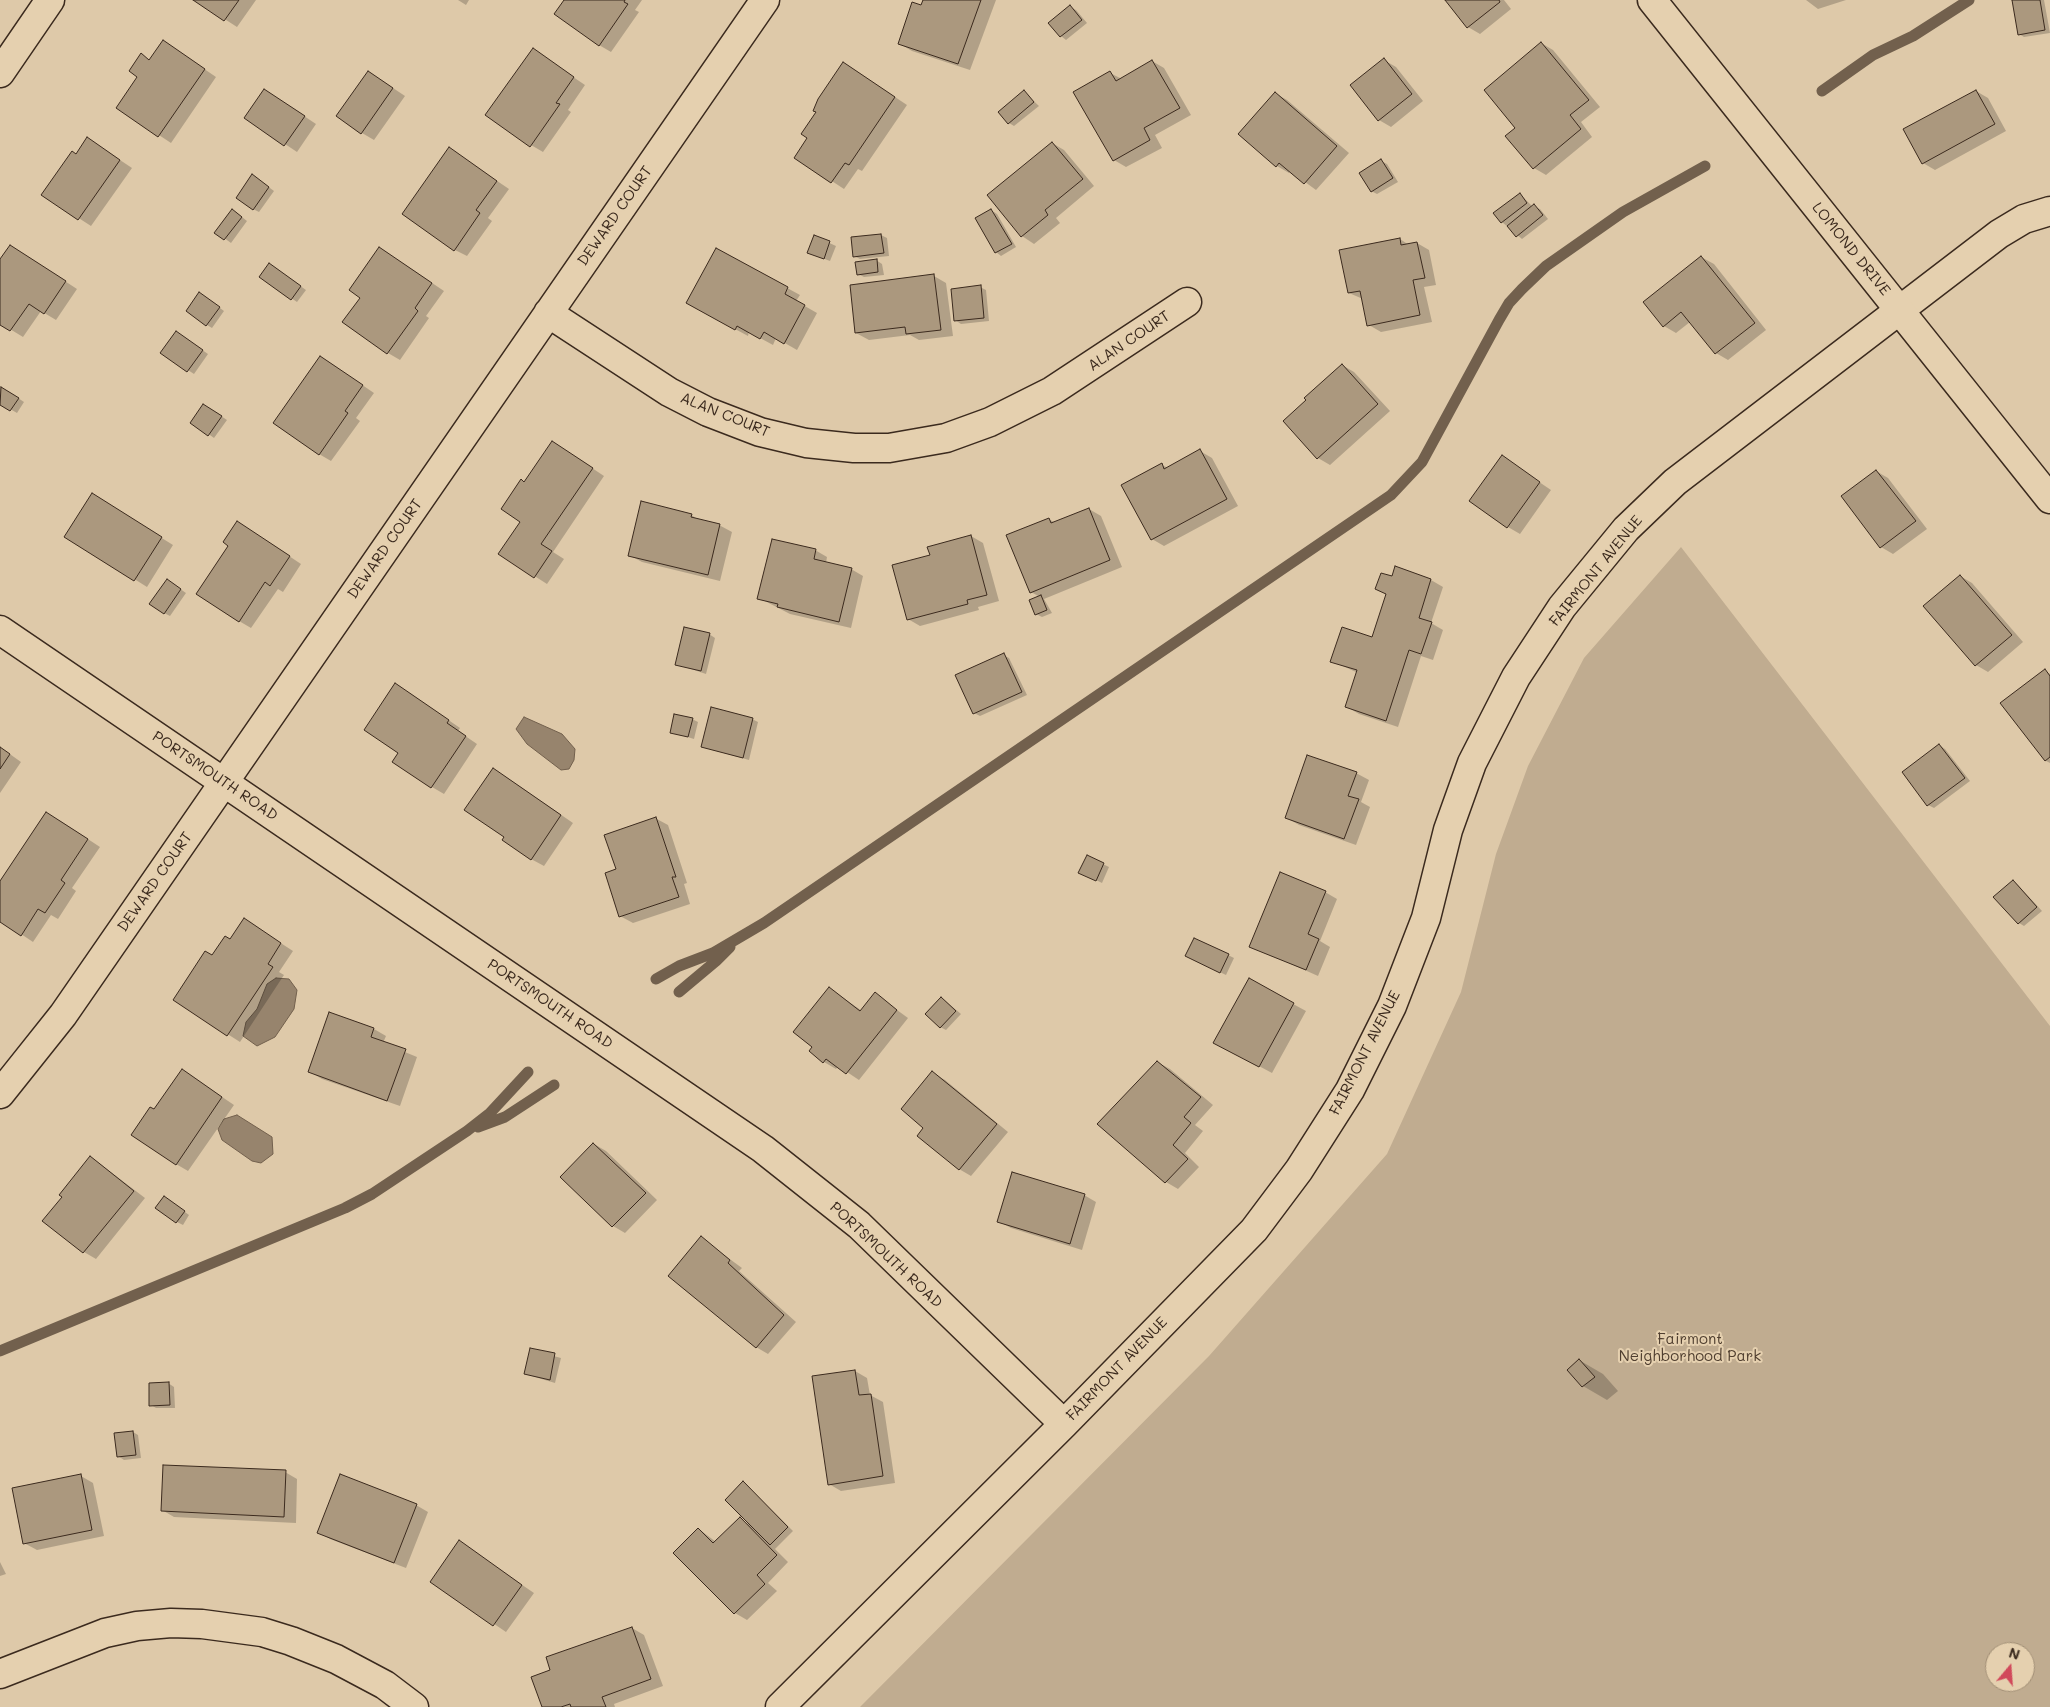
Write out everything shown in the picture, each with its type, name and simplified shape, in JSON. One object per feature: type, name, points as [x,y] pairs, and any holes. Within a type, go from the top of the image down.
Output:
[{"type":"street","points":[[0,73],[50,0]]},
{"type":"street","name":"DEWARD COURT","points":[[0,1094],[63,1015],[765,0]]},
{"type":"street","name":"LOMOND DRIVE","points":[[1652,0],[2050,498]]},
{"type":"street","name":"FAIRMONT AVENUE","points":[[780,1707],[1064,1424],[1254,1230],[1299,1170],[1350,1090],[1392,1006],[1426,918],[1448,830],[1472,763],[1516,677],[1562,607],[1626,529],[1675,482],[1999,234],[2024,219],[2050,211]]},
{"type":"street","name":"ALAN COURT","points":[[548,313],[669,392],[708,412],[760,432],[806,443],[854,448],[889,448],[946,438],[990,422],[1052,391],[1187,302]]},
{"type":"street","name":"PORTSMOUTH ROAD","points":[[0,630],[763,1149],[859,1226],[1064,1424]]},
{"type":"street","points":[[0,1674],[106,1633],[137,1626],[202,1624],[262,1632],[336,1659],[376,1681],[414,1707]]},
{"type":"green space","name":"Fairmont Neighborhood Park","points":[[1681,547],[2050,1026],[2050,1707],[860,1707],[1209,1356],[1387,1154],[1461,992],[1496,854],[1528,766],[1584,658]]},
{"type":"shaded area","points":[[524,717],[562,734],[575,749],[574,760],[569,769],[561,770],[527,744],[516,729]]},
{"type":"shaded area","points":[[276,978],[289,979],[297,990],[294,1009],[275,1037],[257,1046],[243,1036],[246,1022],[257,1009],[267,984]]},
{"type":"shaded area","points":[[237,1115],[272,1137],[273,1154],[261,1163],[252,1161],[222,1140],[218,1129],[224,1119]]},
{"type":"building","points":[[193,0],[239,0],[224,21]]},
{"type":"building","points":[[564,0],[625,0],[624,2],[628,4],[599,46],[554,14]]},
{"type":"building","points":[[923,0],[981,0],[958,64],[898,44],[912,2],[921,5]]},
{"type":"building","points":[[1445,0],[1499,0],[1500,2],[1467,28]]},
{"type":"building","points":[[2012,0],[2040,0],[2045,30],[2018,35]]},
{"type":"building","points":[[1070,5],[1082,20],[1060,37],[1048,23]]},
{"type":"building","points":[[163,40],[205,69],[158,137],[116,108],[137,77],[129,71],[141,53],[149,60]]},
{"type":"building","points":[[1541,42],[1589,100],[1570,115],[1581,129],[1533,169],[1505,136],[1515,128],[1484,90]]},
{"type":"building","points":[[533,48],[574,77],[556,103],[560,104],[530,147],[485,115]]},
{"type":"building","points":[[1384,58],[1412,94],[1378,121],[1350,85]]},
{"type":"building","points":[[1152,60],[1180,108],[1144,128],[1150,140],[1113,161],[1073,92],[1110,71],[1116,81]]},
{"type":"building","points":[[843,62],[895,97],[849,165],[845,163],[831,183],[794,158],[807,138],[801,134],[816,112],[813,111],[818,99]]},
{"type":"building","points":[[368,71],[393,88],[361,134],[336,116]]},
{"type":"building","points":[[264,89],[305,116],[284,146],[244,118]]},
{"type":"building","points":[[1024,90],[1034,102],[1008,124],[998,112]]},
{"type":"building","points":[[1976,90],[1995,124],[1922,164],[1903,129]]},
{"type":"building","points":[[1275,92],[1337,146],[1304,184],[1279,163],[1276,167],[1238,134]]},
{"type":"building","points":[[87,137],[120,160],[78,220],[41,195],[72,151],[76,154]]},
{"type":"building","points":[[1052,142],[1083,179],[1045,210],[1048,215],[1021,237],[987,195]]},
{"type":"building","points":[[449,147],[497,181],[476,210],[480,213],[454,251],[402,214]]},
{"type":"building","points":[[1381,159],[1393,178],[1371,192],[1359,173]]},
{"type":"building","points":[[252,174],[269,187],[253,210],[236,198]]},
{"type":"building","points":[[1520,193],[1527,203],[1501,223],[1493,213]]},
{"type":"building","points":[[1534,204],[1543,215],[1516,237],[1507,226]]},
{"type":"building","points":[[232,209],[242,217],[224,240],[214,233]]},
{"type":"building","points":[[991,209],[1012,244],[995,253],[975,218]]},
{"type":"building","points":[[881,234],[884,253],[853,257],[851,237]]},
{"type":"building","points":[[814,235],[830,241],[824,259],[807,253]]},
{"type":"building","points":[[1400,238],[1401,245],[1417,242],[1425,278],[1413,280],[1420,315],[1367,326],[1360,291],[1348,293],[1339,250]]},
{"type":"building","points":[[10,245],[66,281],[44,314],[29,304],[10,331],[0,325],[0,259]]},
{"type":"building","points":[[379,247],[432,283],[415,308],[418,311],[387,354],[342,322],[360,298],[349,290]]},
{"type":"building","points":[[716,248],[788,287],[785,294],[805,305],[784,344],[764,332],[760,339],[737,326],[735,330],[686,303]]},
{"type":"building","points":[[1701,256],[1755,323],[1715,354],[1681,312],[1663,327],[1643,302]]},
{"type":"building","points":[[877,259],[878,272],[857,275],[855,262]]},
{"type":"building","points":[[269,263],[301,286],[291,300],[259,277]]},
{"type":"building","points":[[934,274],[941,330],[906,334],[905,327],[855,333],[850,285]]},
{"type":"building","points":[[981,285],[984,318],[954,321],[951,289]]},
{"type":"building","points":[[199,292],[220,307],[206,326],[186,311]]},
{"type":"building","points":[[176,331],[203,350],[187,372],[160,353]]},
{"type":"building","points":[[320,356],[363,385],[345,411],[348,413],[319,455],[273,423]]},
{"type":"building","points":[[1342,364],[1378,404],[1317,459],[1283,421],[1306,400],[1304,398]]},
{"type":"building","points":[[1,387],[19,398],[10,411],[0,405]]},
{"type":"building","points":[[203,404],[222,416],[208,436],[190,423]]},
{"type":"building","points":[[552,441],[593,468],[541,544],[552,551],[534,578],[498,554],[520,522],[501,509],[521,479],[524,482]]},
{"type":"building","points":[[1200,449],[1227,499],[1151,540],[1121,485],[1162,463],[1164,469]]},
{"type":"building","points":[[1502,455],[1540,482],[1507,528],[1469,501]]},
{"type":"building","points":[[1876,470],[1916,521],[1880,548],[1841,496]]},
{"type":"building","points":[[92,493],[162,537],[134,581],[64,537]]},
{"type":"building","points":[[641,501],[692,514],[691,517],[720,524],[708,575],[628,556]]},
{"type":"building","points":[[1089,508],[1110,560],[1030,593],[1006,535],[1049,518],[1051,523]]},
{"type":"building","points":[[237,521],[290,556],[270,586],[265,582],[239,622],[196,594],[228,546],[223,542]]},
{"type":"building","points":[[971,535],[987,595],[967,600],[968,604],[907,620],[892,565],[930,555],[927,547]]},
{"type":"building","points":[[772,539],[816,549],[814,559],[852,568],[839,622],[777,607],[778,604],[757,599]]},
{"type":"building","points":[[1395,566],[1431,579],[1419,618],[1432,622],[1421,654],[1409,650],[1386,721],[1345,707],[1357,670],[1330,662],[1342,627],[1372,637],[1386,594],[1375,589],[1381,573],[1392,576]]},
{"type":"building","points":[[1960,575],[2012,635],[1975,666],[1923,606]]},
{"type":"building","points":[[167,579],[181,589],[164,614],[149,604]]},
{"type":"building","points":[[1041,595],[1047,610],[1035,615],[1029,600]]},
{"type":"building","points":[[684,627],[710,633],[701,671],[675,665]]},
{"type":"building","points":[[1004,653],[1022,692],[973,714],[955,675]]},
{"type":"building","points":[[2045,669],[2050,676],[2050,757],[2045,761],[2000,703]]},
{"type":"building","points":[[395,683],[449,720],[447,723],[466,736],[431,788],[392,762],[398,753],[364,730]]},
{"type":"building","points":[[711,707],[753,718],[743,758],[701,747]]},
{"type":"building","points":[[674,714],[693,718],[688,737],[670,733]]},
{"type":"building","points":[[1939,744],[1965,778],[1927,806],[1902,772]]},
{"type":"building","points":[[0,747],[10,754],[0,769]]},
{"type":"building","points":[[1307,755],[1357,772],[1348,796],[1359,799],[1344,839],[1285,818]]},
{"type":"building","points":[[493,768],[561,815],[531,860],[502,840],[504,837],[464,810]]},
{"type":"building","points":[[46,812],[88,839],[61,880],[65,883],[45,913],[38,909],[21,936],[0,922],[0,881]]},
{"type":"building","points":[[656,817],[676,877],[672,877],[679,897],[619,917],[605,873],[616,869],[604,835]]},
{"type":"building","points":[[1087,855],[1104,863],[1096,881],[1078,873]]},
{"type":"building","points":[[1280,872],[1326,891],[1308,934],[1319,939],[1306,970],[1249,947]]},
{"type":"building","points":[[2013,880],[2037,907],[2018,924],[1993,897]]},
{"type":"building","points":[[244,918],[281,943],[268,964],[273,967],[227,1036],[173,1000],[205,951],[212,955],[225,936],[230,939]]},
{"type":"building","points":[[1194,938],[1229,954],[1220,973],[1185,956]]},
{"type":"building","points":[[1249,978],[1294,1003],[1259,1067],[1213,1043]]},
{"type":"building","points":[[829,987],[860,1011],[875,992],[897,1010],[846,1074],[826,1059],[823,1063],[809,1051],[812,1047],[793,1032]]},
{"type":"building","points":[[941,997],[956,1011],[940,1028],[925,1014]]},
{"type":"building","points":[[329,1012],[374,1028],[371,1037],[406,1049],[387,1101],[308,1072]]},
{"type":"building","points":[[1157,1061],[1201,1097],[1184,1117],[1191,1123],[1173,1145],[1188,1159],[1165,1183],[1097,1124]]},
{"type":"building","points":[[182,1069],[222,1097],[176,1165],[131,1135],[150,1107],[154,1109]]},
{"type":"building","points":[[932,1071],[997,1124],[959,1170],[917,1136],[923,1128],[901,1109]]},
{"type":"building","points":[[593,1143],[646,1193],[612,1227],[560,1177]]},
{"type":"building","points":[[90,1156],[134,1191],[83,1253],[42,1221],[62,1197],[59,1195]]},
{"type":"building","points":[[1012,1172],[1085,1194],[1070,1244],[997,1222]]},
{"type":"building","points":[[164,1196],[185,1211],[176,1223],[155,1208]]},
{"type":"building","points":[[701,1236],[730,1260],[728,1263],[784,1315],[756,1348],[668,1276]]},
{"type":"building","points":[[530,1348],[555,1353],[550,1380],[524,1374]]},
{"type":"building","points":[[1579,1359],[1595,1377],[1582,1387],[1567,1370]]},
{"type":"building","points":[[855,1370],[859,1395],[871,1394],[883,1476],[828,1485],[812,1376]]},
{"type":"building","points":[[169,1382],[170,1405],[149,1406],[149,1383]]},
{"type":"building","points":[[133,1431],[136,1455],[117,1457],[114,1433]]},
{"type":"building","points":[[163,1465],[286,1470],[284,1517],[161,1511]]},
{"type":"building","points":[[81,1474],[92,1530],[23,1544],[12,1488]]},
{"type":"building","points":[[340,1474],[417,1504],[394,1563],[317,1533]]},
{"type":"building","points":[[743,1481],[788,1527],[770,1545],[725,1500]]},
{"type":"building","points":[[740,1517],[777,1555],[757,1575],[765,1584],[734,1614],[673,1553],[698,1528],[713,1543]]},
{"type":"building","points":[[459,1540],[522,1585],[493,1626],[430,1582]]},
{"type":"building","points":[[632,1627],[651,1679],[602,1697],[606,1707],[571,1707],[570,1704],[561,1707],[542,1707],[531,1677],[550,1670],[546,1657]]},
{"type":"waterway","points":[[1822,91],[1873,55],[1913,36],[1969,0]]},
{"type":"waterway","points":[[656,979],[679,966],[713,953],[764,923],[1391,495],[1422,462],[1499,320],[1509,303],[1522,289],[1546,266],[1623,212],[1705,166]]},
{"type":"waterway","points":[[679,992],[730,947]]},
{"type":"waterway","points":[[0,1351],[345,1208],[372,1194],[467,1131],[490,1113],[528,1072]]},
{"type":"waterway","points":[[478,1127],[505,1117],[554,1085]]}]
